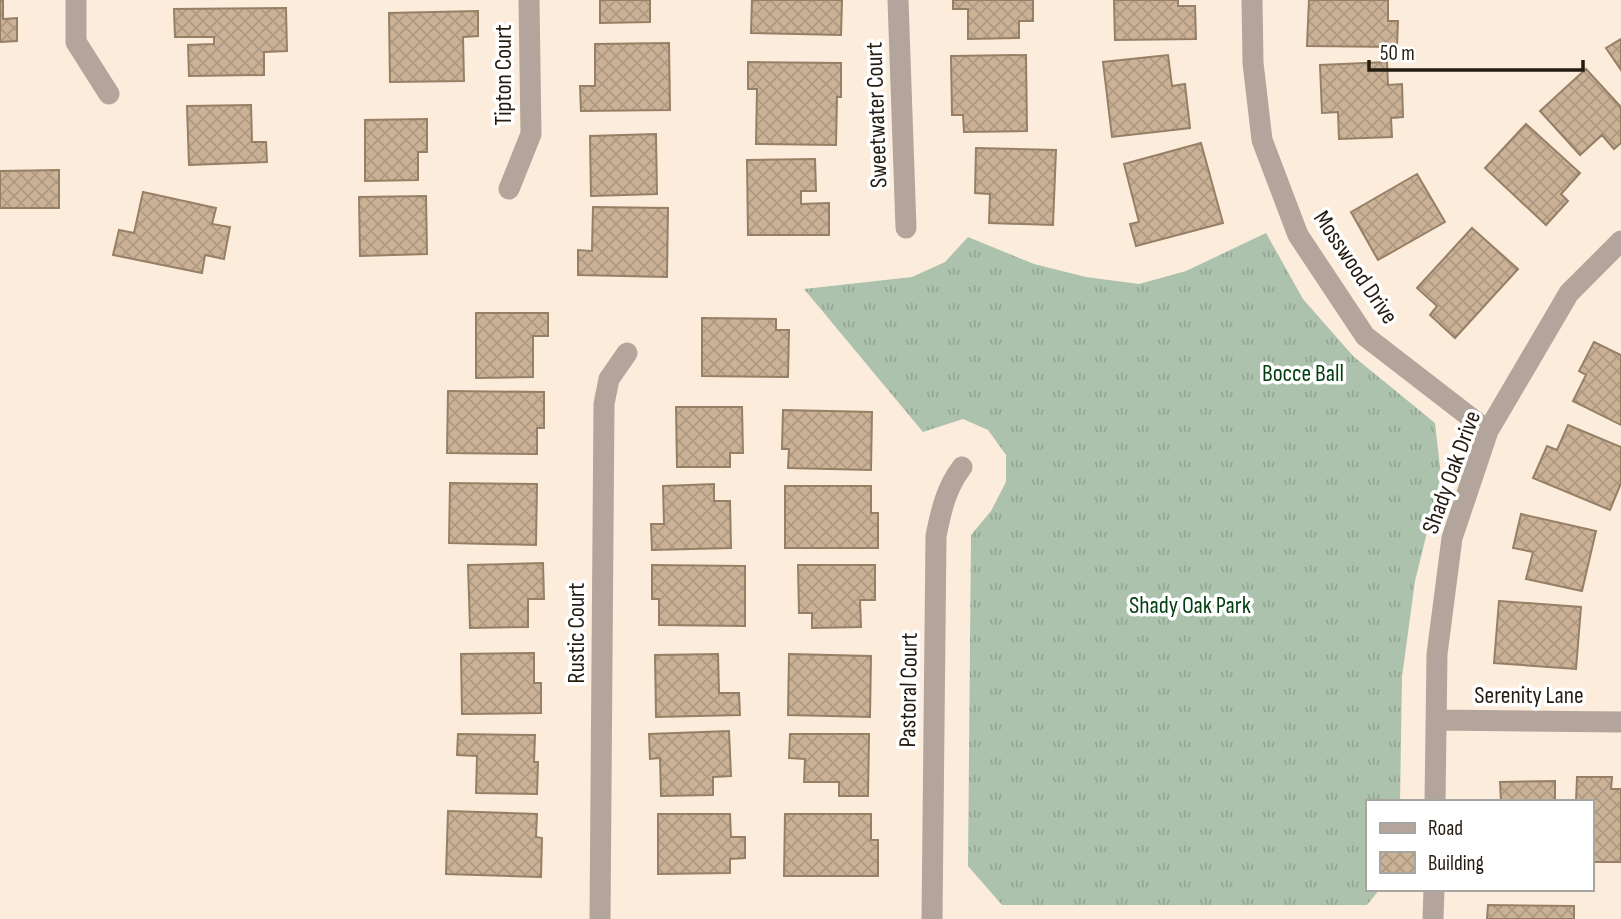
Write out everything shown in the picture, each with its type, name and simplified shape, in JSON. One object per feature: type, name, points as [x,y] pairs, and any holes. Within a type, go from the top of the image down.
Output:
[{"type":"street","points":[[76,0],[76,42],[109,94]]},
{"type":"street","name":"Tipton Court","points":[[509,189],[531,134],[529,0]]},
{"type":"street","name":"Sweetwater Court","points":[[898,0],[906,228]]},
{"type":"street","name":"Mosswood Drive","points":[[1252,0],[1253,63],[1262,140],[1298,235],[1365,335],[1488,431]]},
{"type":"street","name":"Shady Oak Drive","points":[[1435,800],[1437,654],[1452,538],[1488,431],[1569,293],[1621,241]]},
{"type":"street","name":"Rustic Court","points":[[600,919],[604,404],[609,379],[626,353]]},
{"type":"street","name":"Pastoral Court","points":[[932,919],[936,536],[951,481],[962,467]]},
{"type":"street","name":"Serenity Lane","points":[[1437,720],[1621,722]]},
{"type":"street","points":[[1433,891],[1433,919]]},
{"type":"green space","name":"Shady Oak Park","points":[[1266,233],[1303,299],[1353,356],[1435,423],[1441,476],[1415,581],[1402,677],[1400,800],[1366,800],[1366,891],[1378,891],[1367,905],[1002,905],[968,866],[971,535],[991,511],[1006,482],[1006,455],[988,430],[963,419],[923,432],[804,289],[912,277],[945,262],[968,237],[1034,264],[1086,277],[1139,284],[1186,271]]},
{"type":"building","points":[[0,0],[3,0],[3,19],[17,18],[17,41],[0,42]]},
{"type":"building","points":[[600,0],[650,0],[650,22],[600,23]]},
{"type":"building","points":[[752,0],[842,0],[841,35],[751,33]]},
{"type":"building","points":[[953,0],[1033,0],[1033,21],[1019,21],[1019,38],[968,39],[968,9],[953,9]]},
{"type":"building","points":[[1114,0],[1178,0],[1178,6],[1195,6],[1196,39],[1115,40]]},
{"type":"building","points":[[1309,0],[1388,0],[1388,21],[1398,21],[1397,47],[1307,46]]},
{"type":"building","points":[[286,8],[287,51],[264,52],[264,75],[189,76],[188,45],[214,44],[214,37],[175,37],[174,9]]},
{"type":"building","points":[[478,11],[478,36],[463,37],[464,81],[390,82],[389,13]]},
{"type":"building","points":[[1621,39],[1621,70],[1606,48]]},
{"type":"building","points":[[669,43],[670,110],[581,111],[580,86],[595,86],[595,44]]},
{"type":"building","points":[[1026,55],[1027,131],[964,132],[963,115],[952,115],[951,56]]},
{"type":"building","points":[[1168,55],[1172,86],[1185,84],[1190,128],[1112,137],[1103,62]]},
{"type":"building","points":[[748,62],[841,63],[836,145],[756,144],[757,89],[748,89]]},
{"type":"building","points":[[1387,62],[1388,85],[1402,84],[1403,117],[1391,118],[1392,137],[1339,139],[1338,112],[1322,113],[1320,65]]},
{"type":"building","points":[[1586,69],[1621,107],[1621,143],[1614,149],[1602,135],[1580,155],[1540,111]]},
{"type":"building","points":[[251,105],[252,142],[266,142],[267,162],[189,165],[187,106]]},
{"type":"building","points":[[427,119],[427,152],[418,152],[418,180],[365,181],[365,120]]},
{"type":"building","points":[[1526,124],[1580,173],[1561,194],[1568,201],[1546,225],[1485,168]]},
{"type":"building","points":[[656,134],[657,194],[591,196],[590,136]]},
{"type":"building","points":[[1201,143],[1223,223],[1136,246],[1130,224],[1139,222],[1124,164]]},
{"type":"building","points":[[976,148],[1056,150],[1053,225],[989,223],[990,194],[975,193]]},
{"type":"building","points":[[815,159],[816,191],[801,191],[801,204],[829,203],[829,235],[748,235],[747,160]]},
{"type":"building","points":[[59,170],[59,208],[0,208],[0,171]]},
{"type":"building","points":[[1417,174],[1445,222],[1378,260],[1351,212]]},
{"type":"building","points":[[143,192],[216,208],[212,224],[230,227],[224,259],[205,255],[202,273],[113,255],[119,230],[134,233]]},
{"type":"building","points":[[426,196],[427,254],[360,256],[359,197]]},
{"type":"building","points":[[593,207],[668,208],[667,277],[578,275],[578,250],[592,251]]},
{"type":"building","points":[[1472,228],[1518,269],[1455,338],[1430,315],[1437,306],[1417,288]]},
{"type":"building","points":[[476,313],[548,313],[548,336],[533,336],[533,377],[476,378]]},
{"type":"building","points":[[702,318],[776,319],[776,330],[789,330],[788,377],[702,376]]},
{"type":"building","points":[[1594,342],[1621,355],[1621,425],[1573,401],[1586,375],[1579,371]]},
{"type":"building","points":[[448,391],[544,392],[544,428],[537,428],[537,454],[447,453]]},
{"type":"building","points":[[676,407],[742,407],[743,453],[730,453],[730,467],[677,467]]},
{"type":"building","points":[[783,410],[872,412],[871,470],[788,468],[789,449],[782,449]]},
{"type":"building","points":[[1568,425],[1621,447],[1621,483],[1610,510],[1533,478],[1547,446],[1557,450]]},
{"type":"building","points":[[450,483],[537,484],[536,545],[449,543]]},
{"type":"building","points":[[714,484],[714,501],[730,501],[731,548],[652,550],[651,524],[664,524],[663,486]]},
{"type":"building","points":[[785,486],[871,486],[871,513],[878,513],[878,548],[785,548]]},
{"type":"building","points":[[1521,514],[1596,531],[1582,591],[1526,579],[1533,552],[1513,548]]},
{"type":"building","points":[[543,563],[544,599],[528,599],[528,627],[470,628],[468,565]]},
{"type":"building","points":[[652,565],[745,566],[745,626],[659,625],[659,599],[652,599]]},
{"type":"building","points":[[798,565],[875,565],[875,600],[860,600],[861,627],[812,628],[812,613],[799,613]]},
{"type":"building","points":[[1499,601],[1581,607],[1576,669],[1494,663]]},
{"type":"building","points":[[534,653],[534,683],[541,683],[541,713],[462,714],[461,654]]},
{"type":"building","points":[[718,654],[719,693],[739,693],[740,715],[656,717],[655,655]]},
{"type":"building","points":[[789,654],[871,656],[870,717],[788,715]]},
{"type":"building","points":[[729,731],[731,776],[713,777],[713,795],[661,796],[660,758],[650,759],[649,734]]},
{"type":"building","points":[[458,734],[535,735],[537,794],[476,793],[477,756],[457,755]]},
{"type":"building","points":[[790,734],[869,734],[868,796],[839,796],[839,782],[804,782],[805,759],[789,758]]},
{"type":"building","points":[[1577,777],[1612,777],[1611,789],[1621,789],[1621,862],[1593,862],[1593,800],[1576,800]]},
{"type":"building","points":[[1555,781],[1555,800],[1501,800],[1500,782]]},
{"type":"building","points":[[448,811],[537,814],[536,837],[542,838],[541,877],[446,874]]},
{"type":"building","points":[[658,814],[730,814],[731,837],[745,837],[745,858],[730,859],[730,873],[658,874]]},
{"type":"building","points":[[785,814],[871,814],[871,840],[878,840],[878,876],[784,876]]},
{"type":"building","points":[[1488,905],[1574,906],[1574,919],[1487,919]]},
{"type":"park label","name":"Bocce Ball","points":[[1303,373]]}]
